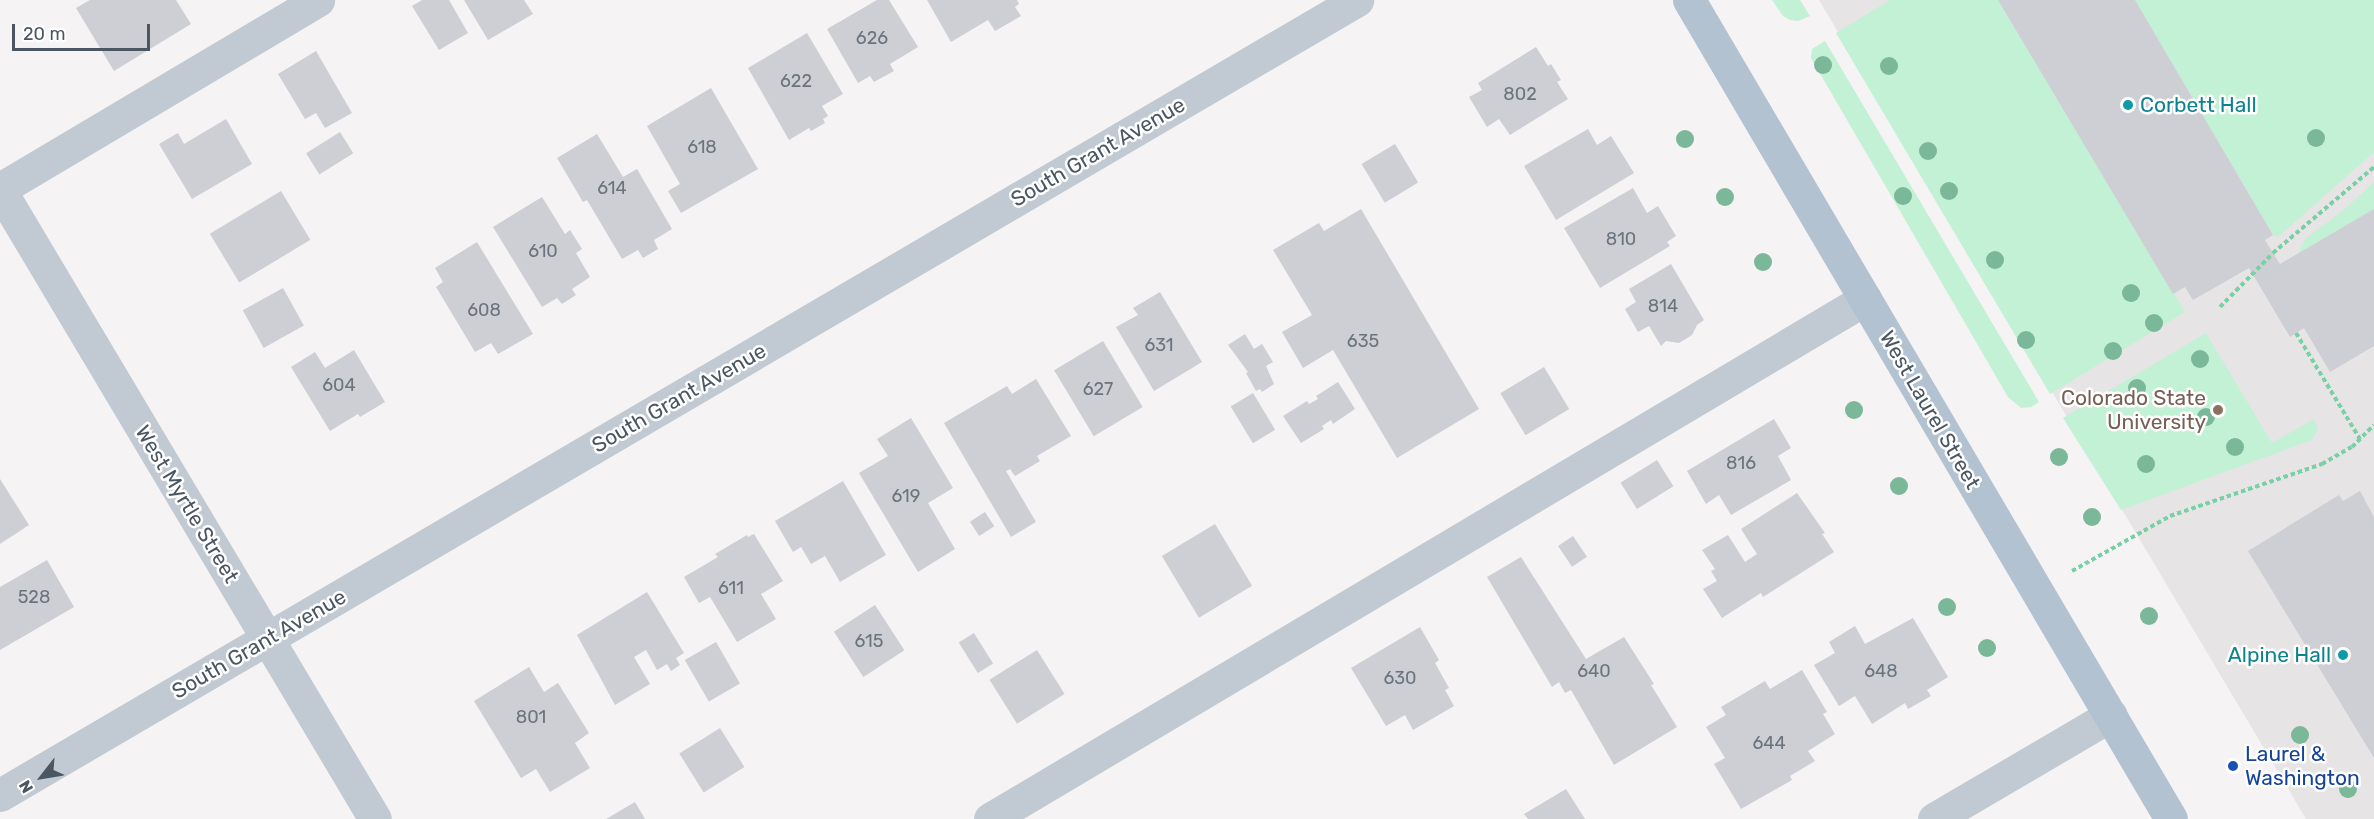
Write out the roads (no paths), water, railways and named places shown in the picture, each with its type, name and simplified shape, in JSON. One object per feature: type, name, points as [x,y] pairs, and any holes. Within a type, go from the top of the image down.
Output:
[{"type":"main road","name":"West Laurel Street","points":[[1689,0],[2172,819]]},
{"type":"street","points":[[0,189],[318,0]]},
{"type":"street","name":"South Grant Avenue","points":[[0,795],[1357,0]]},
{"type":"street","name":"West Myrtle Street","points":[[0,189],[375,819]]},
{"type":"street","points":[[990,819],[1865,299]]},
{"type":"street","points":[[1934,819],[2111,715]]},
{"type":"place","name":"Corbett Hall","points":[[2128,105]]},
{"type":"place","name":"Colorado State University","points":[[2218,410]]},
{"type":"place","name":"Alpine Hall","points":[[2343,655]]},
{"type":"place","name":"Laurel & Washington","points":[[2233,766]]}]
